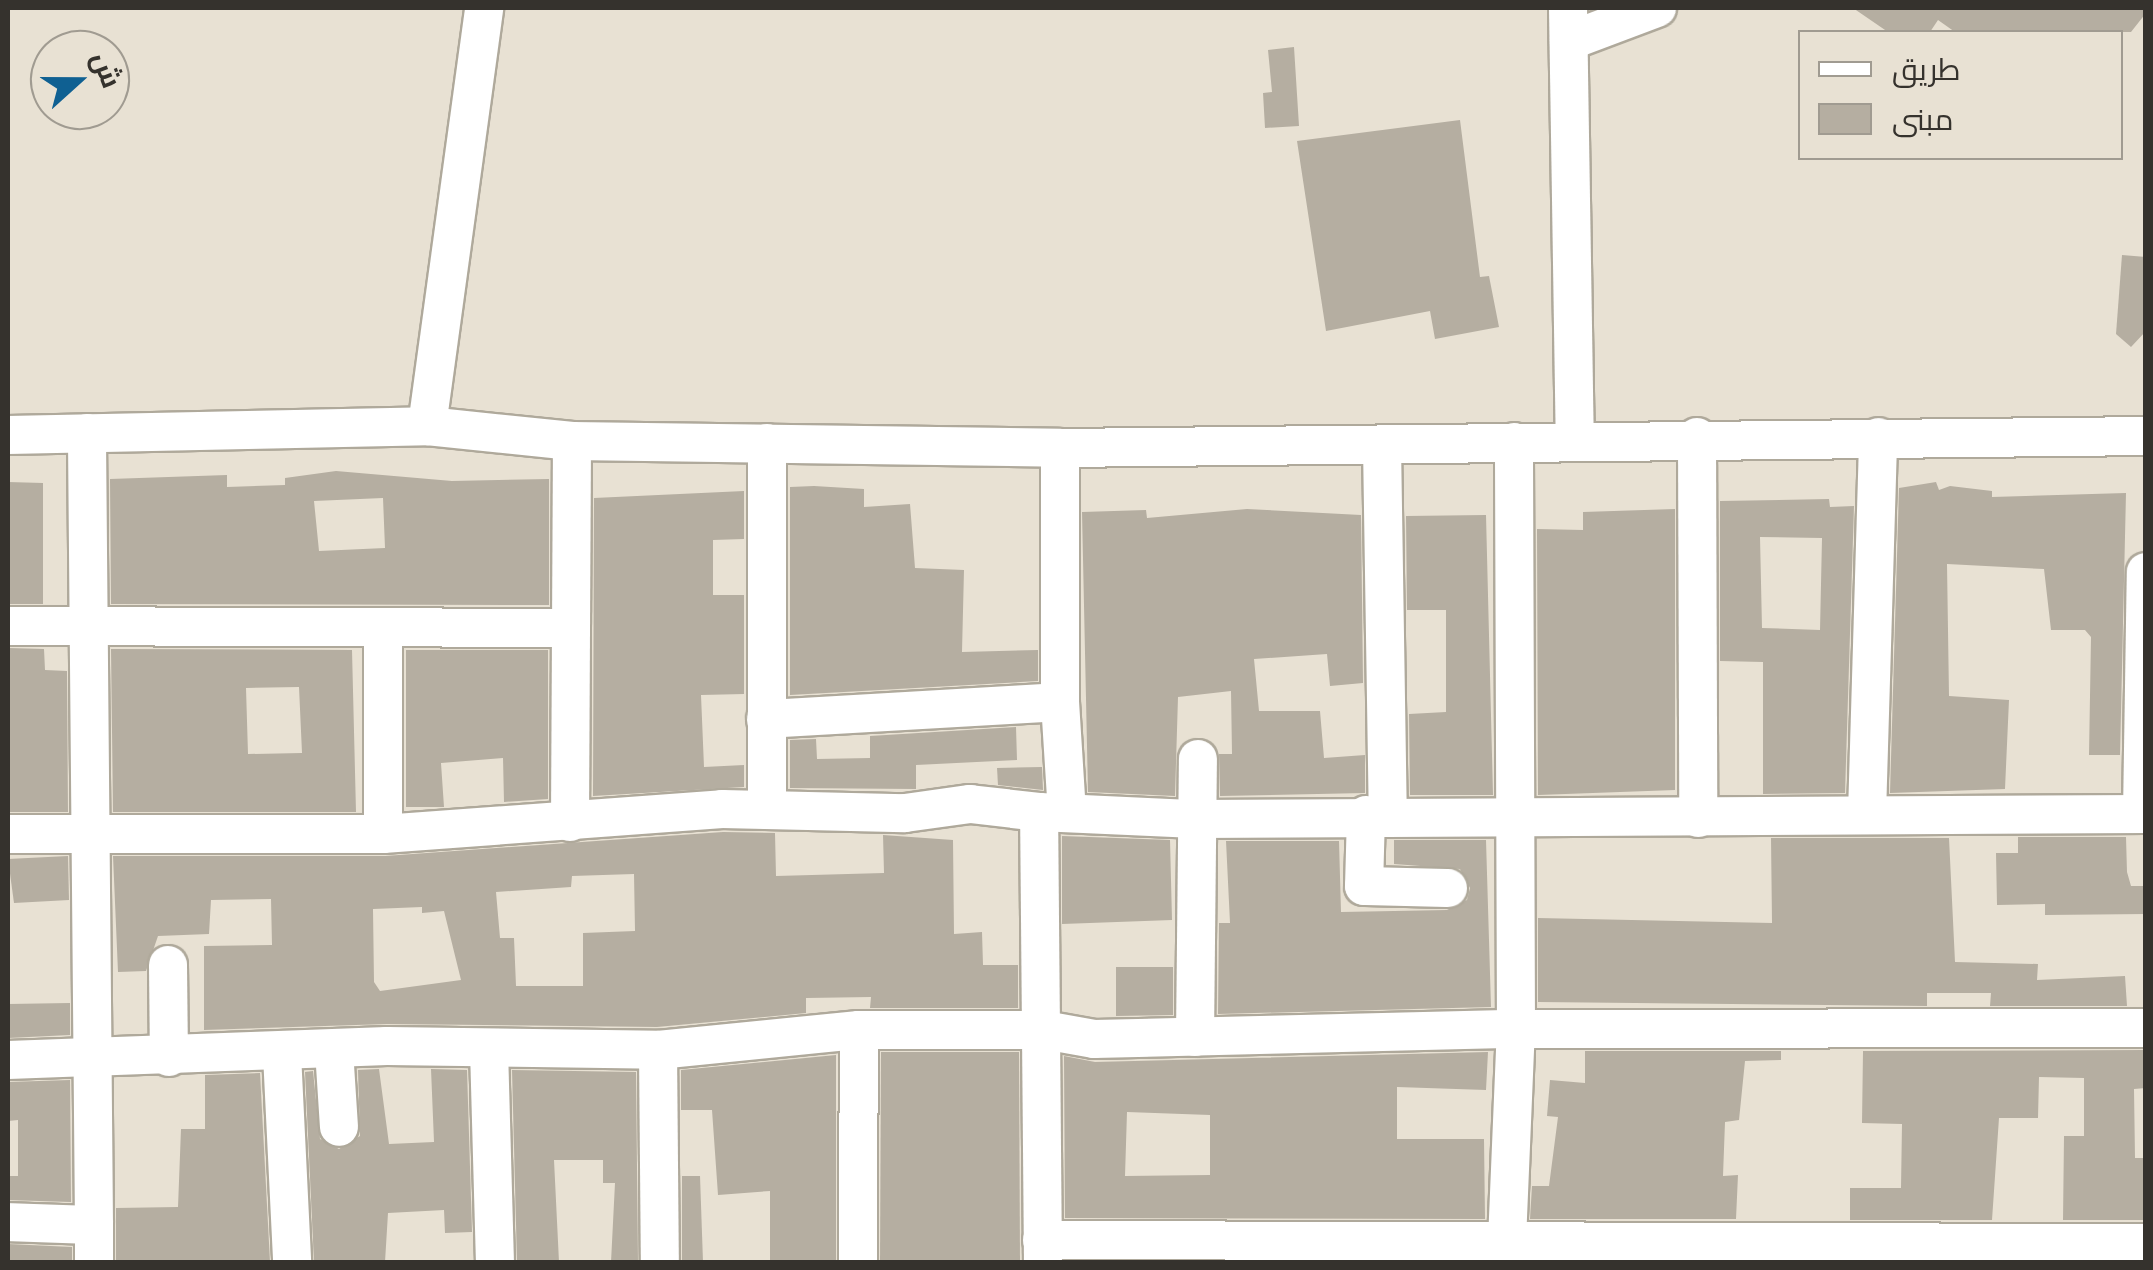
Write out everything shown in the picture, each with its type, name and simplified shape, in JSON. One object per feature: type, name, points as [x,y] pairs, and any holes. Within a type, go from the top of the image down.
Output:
[{"type":"street","points":[[427,426],[484,8]]},
{"type":"street","points":[[1575,440],[1568,24],[1657,8]]},
{"type":"street","points":[[8,436],[427,426],[572,441],[1060,448],[1697,437],[2146,436]]},
{"type":"street","points":[[87,433],[96,1059],[94,1262]]},
{"type":"street","points":[[1697,437],[1698,818]]},
{"type":"street","points":[[1868,814],[1878,438]]},
{"type":"street","points":[[570,822],[572,441]]},
{"type":"street","points":[[1493,1248],[1516,1030],[1514,442]]},
{"type":"street","points":[[767,443],[767,810]]},
{"type":"street","points":[[1382,445],[1377,816],[1364,886],[1448,888]]},
{"type":"street","points":[[1060,448],[1060,702],[1044,1030],[1043,1251],[2146,1243]]},
{"type":"street","points":[[8,834],[383,834],[767,810],[905,813],[970,804],[1053,813],[1196,820],[1515,813],[1698,818],[2144,814],[2146,572]]},
{"type":"street","points":[[8,626],[570,628]]},
{"type":"street","points":[[383,628],[383,834]]},
{"type":"street","points":[[766,719],[1060,702]]},
{"type":"street","points":[[1195,1037],[1198,758]]},
{"type":"street","points":[[168,964],[169,1058]]},
{"type":"street","points":[[8,1060],[334,1050],[658,1050],[858,1030],[1044,1030],[1094,1039],[1516,1030],[2146,1028]]},
{"type":"street","points":[[858,1030],[858,1262]]},
{"type":"street","points":[[489,1049],[495,1262]]},
{"type":"street","points":[[334,1050],[339,1127]]},
{"type":"street","points":[[658,1050],[660,1262]]},
{"type":"street","points":[[282,1054],[292,1262]]},
{"type":"street","points":[[8,1222],[94,1225]]},
{"type":"building","points":[[1853,8],[2146,8],[2131,32],[1952,30],[1938,20],[1931,30],[1885,30]]},
{"type":"building","points":[[1294,47],[1299,126],[1265,128],[1263,93],[1272,92],[1268,50]]},
{"type":"building","points":[[1460,120],[1480,277],[1489,276],[1499,327],[1435,339],[1430,311],[1326,331],[1297,141]]},
{"type":"building","points":[[2122,255],[2146,257],[2146,331],[2131,347],[2116,334]]},
{"type":"building","points":[[336,471],[452,481],[549,479],[549,605],[111,604],[110,479],[227,475],[227,487],[285,485],[285,478]],"holes":[[[383,498],[385,548],[319,551],[314,501]]]},
{"type":"building","points":[[8,482],[43,483],[43,604],[8,604]]},
{"type":"building","points":[[1936,482],[1939,490],[1950,486],[1992,491],[1992,497],[2126,493],[2120,755],[2089,755],[2091,637],[2085,630],[2051,630],[2044,569],[1947,564],[1949,696],[2009,700],[2005,789],[1890,793],[1899,488]]},
{"type":"building","points":[[790,487],[864,489],[864,507],[910,504],[915,568],[964,570],[962,652],[1038,650],[1038,681],[790,695]]},
{"type":"building","points":[[744,491],[744,539],[713,540],[713,595],[744,595],[744,694],[701,695],[704,767],[744,765],[744,787],[593,796],[594,498]]},
{"type":"building","points":[[1829,499],[1830,507],[1854,506],[1845,793],[1763,794],[1763,662],[1720,661],[1720,501]],"holes":[[[1760,537],[1822,538],[1820,630],[1762,628]]]},
{"type":"building","points":[[1247,509],[1361,515],[1363,683],[1330,686],[1327,654],[1254,659],[1259,711],[1320,711],[1324,758],[1365,755],[1365,793],[1220,796],[1219,754],[1232,754],[1231,691],[1178,697],[1175,796],[1088,792],[1082,512],[1146,510],[1147,518]]},
{"type":"building","points":[[1675,509],[1675,790],[1538,795],[1537,529],[1583,530],[1583,512]]},
{"type":"building","points":[[1486,515],[1493,795],[1410,795],[1409,714],[1446,712],[1446,610],[1407,610],[1406,516]]},
{"type":"building","points":[[9,648],[44,649],[45,670],[67,671],[68,812],[8,812]]},
{"type":"building","points":[[111,649],[352,650],[356,812],[113,812]],"holes":[[[299,687],[302,753],[248,754],[246,688]]]},
{"type":"building","points":[[406,650],[548,650],[548,799],[504,802],[503,758],[441,763],[444,807],[406,807]]},
{"type":"building","points":[[1016,727],[1017,760],[916,765],[916,789],[790,788],[790,740],[816,739],[817,759],[870,758],[870,736]]},
{"type":"building","points":[[1042,767],[1043,790],[998,785],[997,768]]},
{"type":"building","points":[[723,832],[775,833],[776,876],[884,873],[883,835],[953,840],[954,934],[982,932],[983,965],[1018,965],[1018,1008],[870,1008],[871,997],[806,998],[806,1013],[657,1027],[387,1024],[204,1030],[204,946],[272,945],[271,899],[211,900],[209,934],[158,936],[146,971],[118,972],[113,856],[385,856]],"holes":[[[634,874],[635,931],[583,933],[583,986],[516,986],[514,938],[500,938],[496,892],[571,887],[572,876]],[[422,907],[422,913],[444,911],[461,980],[380,991],[374,982],[373,909]]]},
{"type":"building","points":[[1062,836],[1170,840],[1172,920],[1062,924]]},
{"type":"building","points":[[2018,837],[2126,837],[2127,872],[2131,886],[2146,886],[2146,914],[2045,915],[2045,904],[1997,905],[1996,853],[2018,853]]},
{"type":"building","points":[[1771,838],[1949,838],[1955,962],[2038,964],[2037,980],[2125,976],[2127,1006],[1990,1006],[1991,993],[1927,993],[1927,1006],[1538,1002],[1538,918],[1772,923]]},
{"type":"building","points":[[1394,840],[1486,840],[1491,1007],[1218,1014],[1219,923],[1230,923],[1226,841],[1339,841],[1341,912],[1447,910],[1467,900],[1470,888],[1460,869],[1394,864]]},
{"type":"building","points":[[68,856],[69,900],[14,903],[8,859]]},
{"type":"building","points":[[1116,967],[1173,967],[1173,1015],[1116,1016]]},
{"type":"building","points":[[70,1003],[70,1035],[8,1038],[8,1004]]},
{"type":"building","points":[[2146,1050],[2146,1088],[2134,1089],[2135,1158],[2146,1158],[2146,1220],[2063,1220],[2064,1136],[2084,1136],[2084,1078],[2039,1077],[2038,1118],[1999,1118],[1992,1220],[1850,1220],[1850,1188],[1901,1188],[1902,1124],[1862,1123],[1863,1051]]},
{"type":"building","points":[[1585,1051],[1781,1051],[1781,1060],[1745,1061],[1739,1120],[1725,1122],[1723,1176],[1738,1175],[1736,1219],[1530,1219],[1532,1186],[1549,1186],[1558,1117],[1547,1116],[1550,1080],[1585,1083]]},
{"type":"building","points":[[881,1052],[1019,1052],[1020,1262],[880,1262]]},
{"type":"building","points":[[1488,1052],[1486,1090],[1397,1087],[1397,1139],[1484,1139],[1485,1219],[1065,1218],[1064,1056],[1095,1062]],"holes":[[[1127,1112],[1210,1115],[1210,1175],[1125,1176]]]},
{"type":"building","points":[[836,1055],[836,1262],[770,1262],[770,1191],[718,1195],[712,1110],[681,1110],[681,1070]]},
{"type":"building","points":[[379,1069],[389,1144],[434,1142],[431,1069],[467,1070],[472,1232],[445,1233],[444,1210],[388,1213],[385,1262],[314,1262],[305,1072],[313,1071],[320,1139],[339,1149],[360,1136],[358,1070]]},
{"type":"building","points":[[512,1070],[636,1072],[638,1262],[611,1262],[615,1183],[603,1183],[603,1160],[554,1160],[559,1262],[517,1262]]},
{"type":"building","points":[[260,1073],[270,1262],[116,1262],[116,1208],[178,1207],[181,1129],[205,1129],[205,1075]]},
{"type":"building","points":[[70,1080],[71,1202],[8,1200],[8,1176],[18,1176],[18,1120],[8,1121],[8,1082]]},
{"type":"building","points":[[682,1176],[700,1176],[703,1262],[682,1262]]},
{"type":"building","points":[[8,1244],[72,1247],[72,1262],[8,1262]]}]
